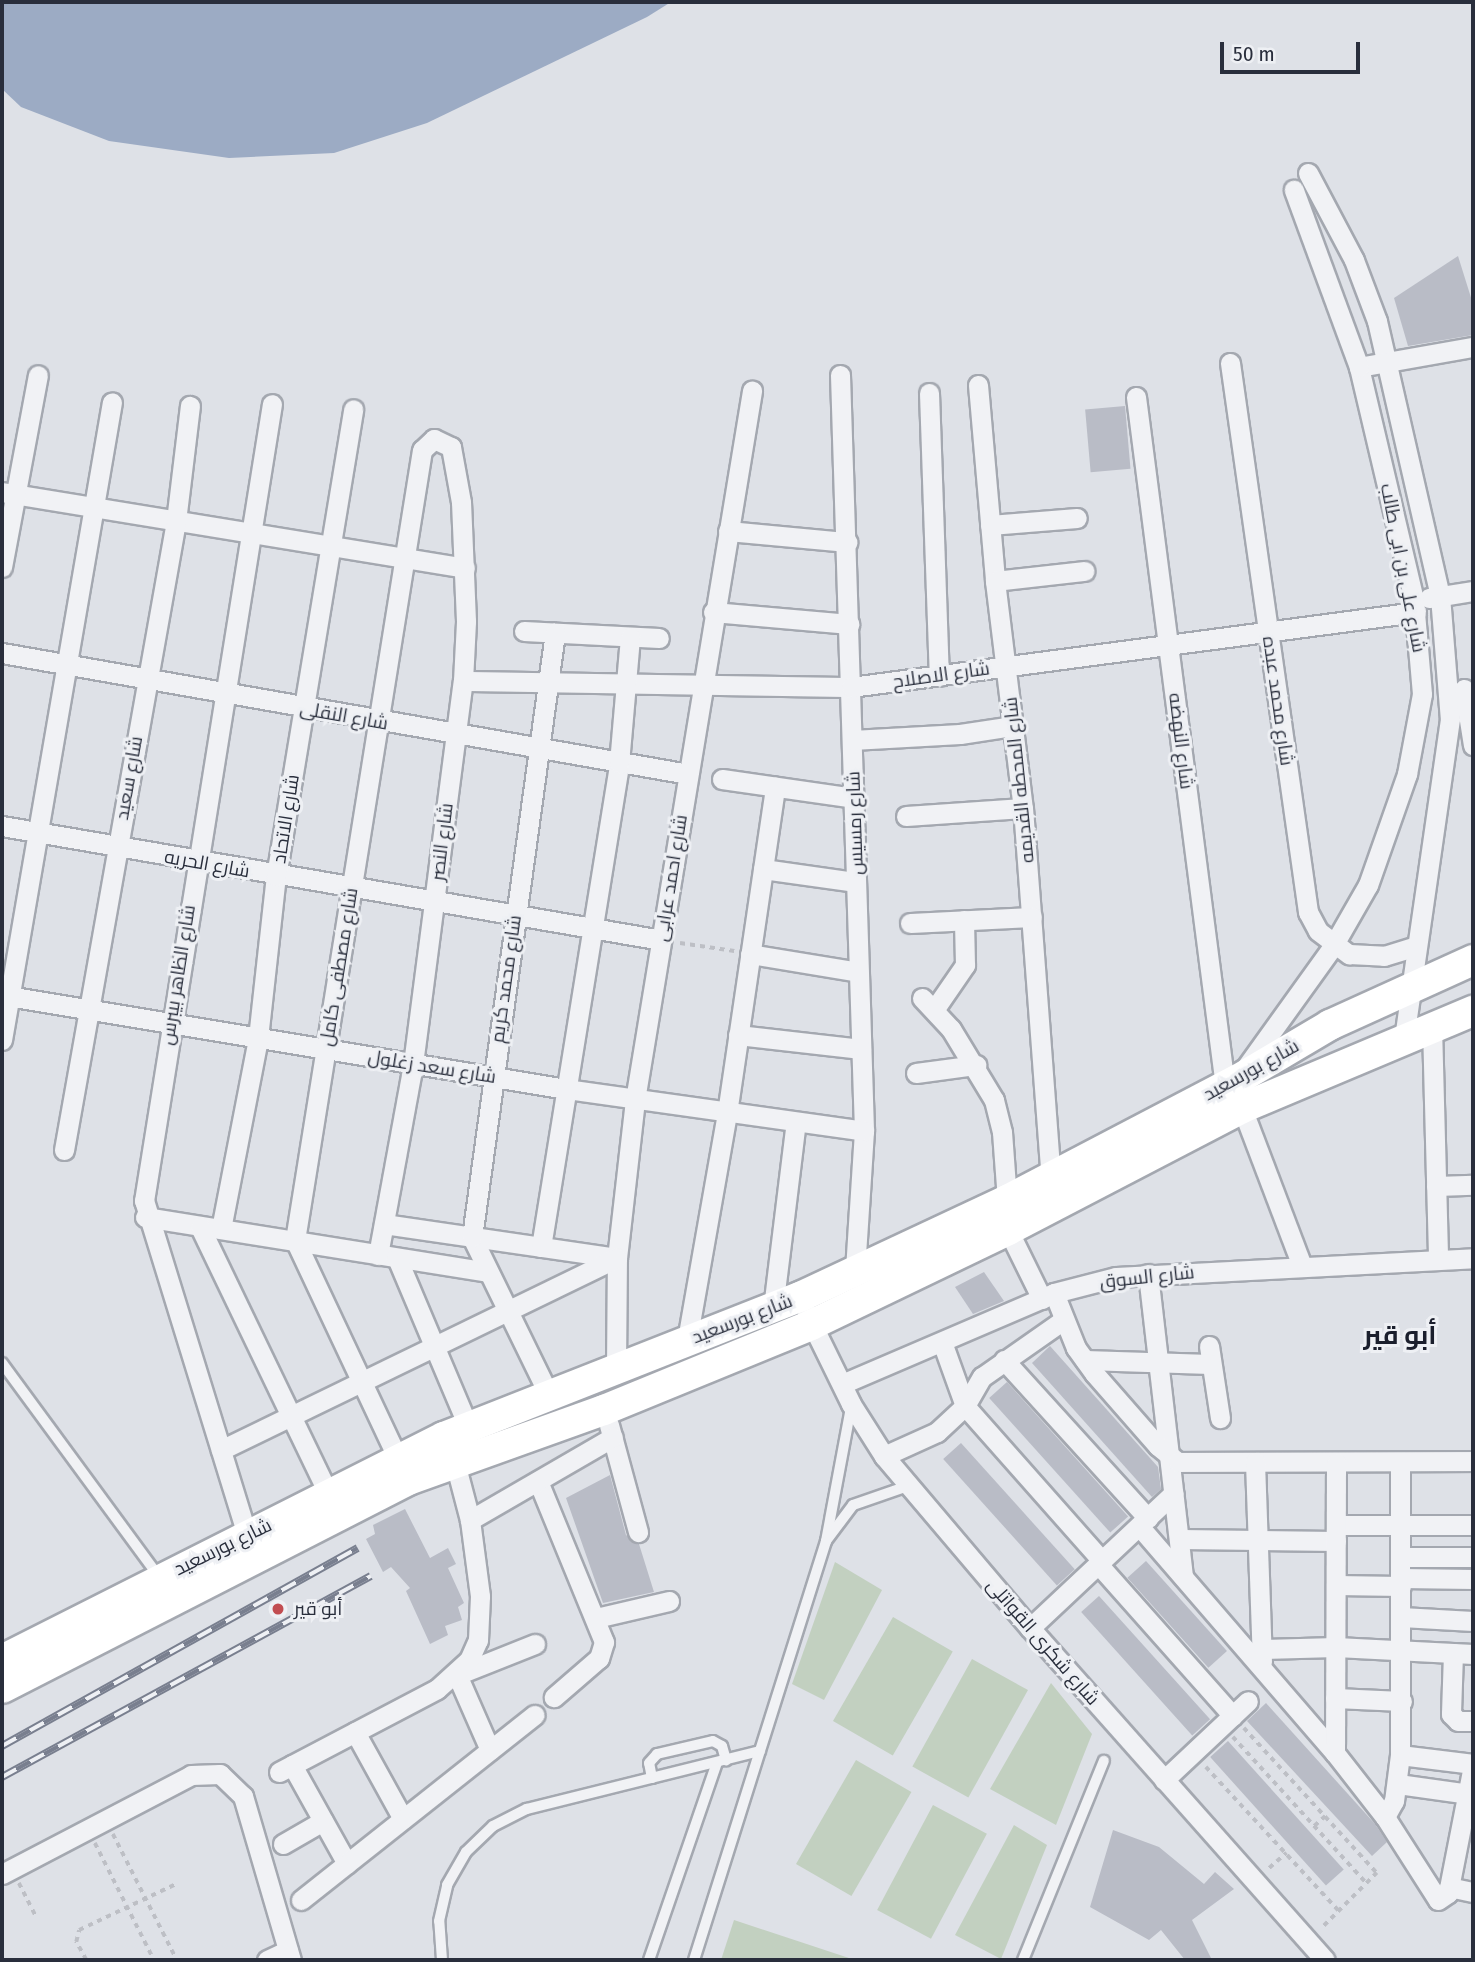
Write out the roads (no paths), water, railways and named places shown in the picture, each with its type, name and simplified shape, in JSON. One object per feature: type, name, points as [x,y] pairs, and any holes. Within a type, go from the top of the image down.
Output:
[{"type":"main road","name":"شارع بورسعيد","points":[[456,1441],[608,1423],[1008,1230],[1235,1091],[1330,1026],[1408,987],[1473,960]]},
{"type":"main road","name":"شارع بورسعيد","points":[[2,1660],[166,1588],[548,1393],[786,1302],[1235,1091],[1404,1037],[1473,1011]]},
{"type":"main road","name":"شارع بورسعيد","points":[[2,1688],[247,1535],[329,1494],[403,1469]]},
{"type":"street","name":"شارع على بن ابى طالب","points":[[1308,173],[1354,260],[1388,361],[1462,690],[1408,987],[1404,1037]]},
{"type":"street","name":"شارع على بن ابى طالب","points":[[1235,1091],[1333,946],[1379,860],[1407,774],[1422,694],[1415,606],[1359,367],[1294,190]]},
{"type":"street","points":[[1359,367],[1473,346]]},
{"type":"street","name":"شارع محمد عبده","points":[[1230,363],[1308,912],[1333,946]]},
{"type":"street","points":[[2,567],[9,493],[38,375]]},
{"type":"street","name":"شارع رمسيس","points":[[840,375],[864,1131],[855,1270]]},
{"type":"street","name":"شارع المحطه القديمه","points":[[978,385],[995,581],[1023,808],[1051,1177]]},
{"type":"street","name":"شارع احمد عرابى","points":[[616,1368],[617,1258],[635,1100],[713,612],[752,391]]},
{"type":"street","points":[[929,393],[939,676]]},
{"type":"street","name":"شارع النهضه","points":[[1136,397],[1168,645],[1235,1091],[1302,1266]]},
{"type":"street","points":[[2,1040],[6,996],[112,402]]},
{"type":"street","name":"شارع الظاهر بيبرس","points":[[247,1535],[145,1217],[144,1180],[272,404]]},
{"type":"street","name":"شارع سعيد","points":[[64,1150],[176,521],[190,406]]},
{"type":"street","name":"شارع الاتحاد","points":[[221,1229],[258,1038],[276,876],[353,409]]},
{"type":"street","name":"شارع مصطفى كامل","points":[[295,1240],[423,446],[434,439]]},
{"type":"street","name":"شارع النصر","points":[[387,1256],[384,1224],[414,1064],[463,681],[465,568],[451,447],[434,439]]},
{"type":"street","points":[[9,493],[465,568]]},
{"type":"street","points":[[990,525],[1077,518]]},
{"type":"street","points":[[728,531],[847,542]]},
{"type":"street","points":[[995,581],[1084,571]]},
{"type":"street","name":"شارع الاصلاح","points":[[463,681],[626,686],[851,687],[1268,632],[1415,606],[1440,596],[1473,591]]},
{"type":"street","points":[[713,612],[849,624]]},
{"type":"street","points":[[524,631],[659,638]]},
{"type":"street","name":"شارع محمد كريم","points":[[472,1237],[555,633]]},
{"type":"street","points":[[541,1247],[619,763],[630,637]]},
{"type":"street","name":"شارع النقلى","points":[[2,653],[224,695],[688,774]]},
{"type":"street","points":[[1462,690],[1473,745]]},
{"type":"street","points":[[852,740],[947,735],[1013,726]]},
{"type":"street","points":[[722,779],[854,798]]},
{"type":"street","points":[[687,1340],[738,1035],[741,952],[763,869],[775,787]]},
{"type":"street","points":[[906,816],[1023,808]]},
{"type":"street","name":"شارع الحريه","points":[[2,826],[276,876],[661,940]]},
{"type":"street","points":[[763,869],[856,882]]},
{"type":"street","points":[[910,923],[1032,917]]},
{"type":"street","points":[[964,920],[965,965],[928,1004],[976,1065],[994,1100],[1002,1132],[1007,1200]]},
{"type":"street","points":[[1333,946],[1366,957],[1415,947]]},
{"type":"street","points":[[741,952],[859,972]]},
{"type":"street","name":"شارع سعد زغلول","points":[[6,996],[635,1100],[864,1131]]},
{"type":"street","points":[[1432,1026],[1438,1260]]},
{"type":"street","points":[[738,1035],[861,1049]]},
{"type":"street","points":[[916,1073],[976,1065]]},
{"type":"street","points":[[786,1302],[796,1122]]},
{"type":"street","points":[[1436,1186],[1473,1185]]},
{"type":"street","points":[[145,1217],[488,1272]]},
{"type":"street","points":[[384,1224],[617,1258]]},
{"type":"street","points":[[200,1227],[329,1494]]},
{"type":"street","points":[[1008,1230],[1085,1360],[1170,1457],[1178,1462],[1473,1461]]},
{"type":"street","points":[[472,1237],[548,1393]]},
{"type":"street","points":[[295,1240],[403,1469]]},
{"type":"street","points":[[387,1256],[433,1346],[456,1441],[470,1520],[482,1618],[478,1640],[457,1675]]},
{"type":"street","points":[[221,1450],[292,1413],[617,1258]]},
{"type":"street","name":"شارع السوق","points":[[842,1384],[1048,1296],[1148,1274],[1473,1258]]},
{"type":"street","points":[[1148,1274],[1183,1576]]},
{"type":"street","name":"شارع شكرى القواتلى","points":[[786,1302],[811,1325],[851,1404],[884,1456],[908,1486],[1030,1628],[1325,1960]]},
{"type":"street","points":[[884,1456],[937,1432],[965,1406],[982,1377],[1062,1321]]},
{"type":"street","points":[[942,1342],[965,1406],[1100,1562],[1228,1721]]},
{"type":"street","points":[[1085,1360],[1159,1363],[1210,1355],[1216,1378],[1220,1418]]},
{"type":"street","points":[[1004,1360],[1143,1522],[1183,1576],[1262,1657],[1443,1893]]},
{"type":"street","points":[[470,1520],[538,1481],[608,1423],[638,1532]]},
{"type":"street","points":[[1255,1462],[1262,1657]]},
{"type":"street","points":[[1385,1817],[1398,1784],[1400,1755],[1400,1462]]},
{"type":"street","points":[[1335,1753],[1336,1463]]},
{"type":"street","points":[[538,1481],[596,1618],[605,1651],[554,1697]]},
{"type":"street","points":[[1030,1628],[1174,1493]]},
{"type":"street","points":[[1180,1539],[1258,1539],[1473,1525]]},
{"type":"street","points":[[1401,1557],[1473,1557]]},
{"type":"street","points":[[1336,1585],[1473,1579]]},
{"type":"street","points":[[596,1618],[669,1601]]},
{"type":"street","points":[[1401,1617],[1473,1621]]},
{"type":"street","points":[[347,1864],[323,1821],[285,1768],[457,1675],[536,1644]]},
{"type":"street","points":[[1262,1657],[1336,1647],[1473,1654]]},
{"type":"street","points":[[1453,1653],[1451,1714],[1458,1721],[1473,1721]]},
{"type":"street","points":[[457,1675],[490,1750]]},
{"type":"street","points":[[1335,1698],[1402,1701]]},
{"type":"street","points":[[1164,1780],[1248,1701]]},
{"type":"street","points":[[302,1900],[534,1715]]},
{"type":"street","points":[[355,1732],[404,1819]]},
{"type":"street","points":[[1400,1755],[1473,1765],[1465,1858],[1443,1893]]},
{"type":"street","points":[[7,1871],[191,1775],[220,1774],[233,1781],[243,1796],[290,1955],[267,1960]]},
{"type":"street","points":[[1398,1784],[1469,1794]]},
{"type":"street","points":[[283,1844],[323,1821]]},
{"type":"street","points":[[1443,1893],[1473,1892]]},
{"type":"lane","points":[[2,1363],[166,1588]]},
{"type":"lane","points":[[694,1960],[826,1541],[851,1404]]},
{"type":"lane","points":[[826,1541],[853,1505],[908,1486]]},
{"type":"lane","points":[[649,1960],[721,1761],[722,1746],[713,1741],[657,1754],[649,1763],[652,1778]]},
{"type":"lane","points":[[442,1960],[439,1922],[447,1885],[478,1838],[527,1809],[760,1751]]},
{"type":"lane","points":[[1023,1960],[1104,1761]]},
{"type":"water","points":[[2,2],[671,2],[647,17],[427,123],[334,153],[229,158],[109,141],[21,107],[2,89]]},
{"type":"railway","points":[[2,1746],[358,1548]]},
{"type":"railway","points":[[2,1777],[371,1576]]},
{"type":"place","name":"أبو قير","points":[[278,1609]]},
{"type":"district","name":"أبو قير","points":[[1400,1336]]}]
